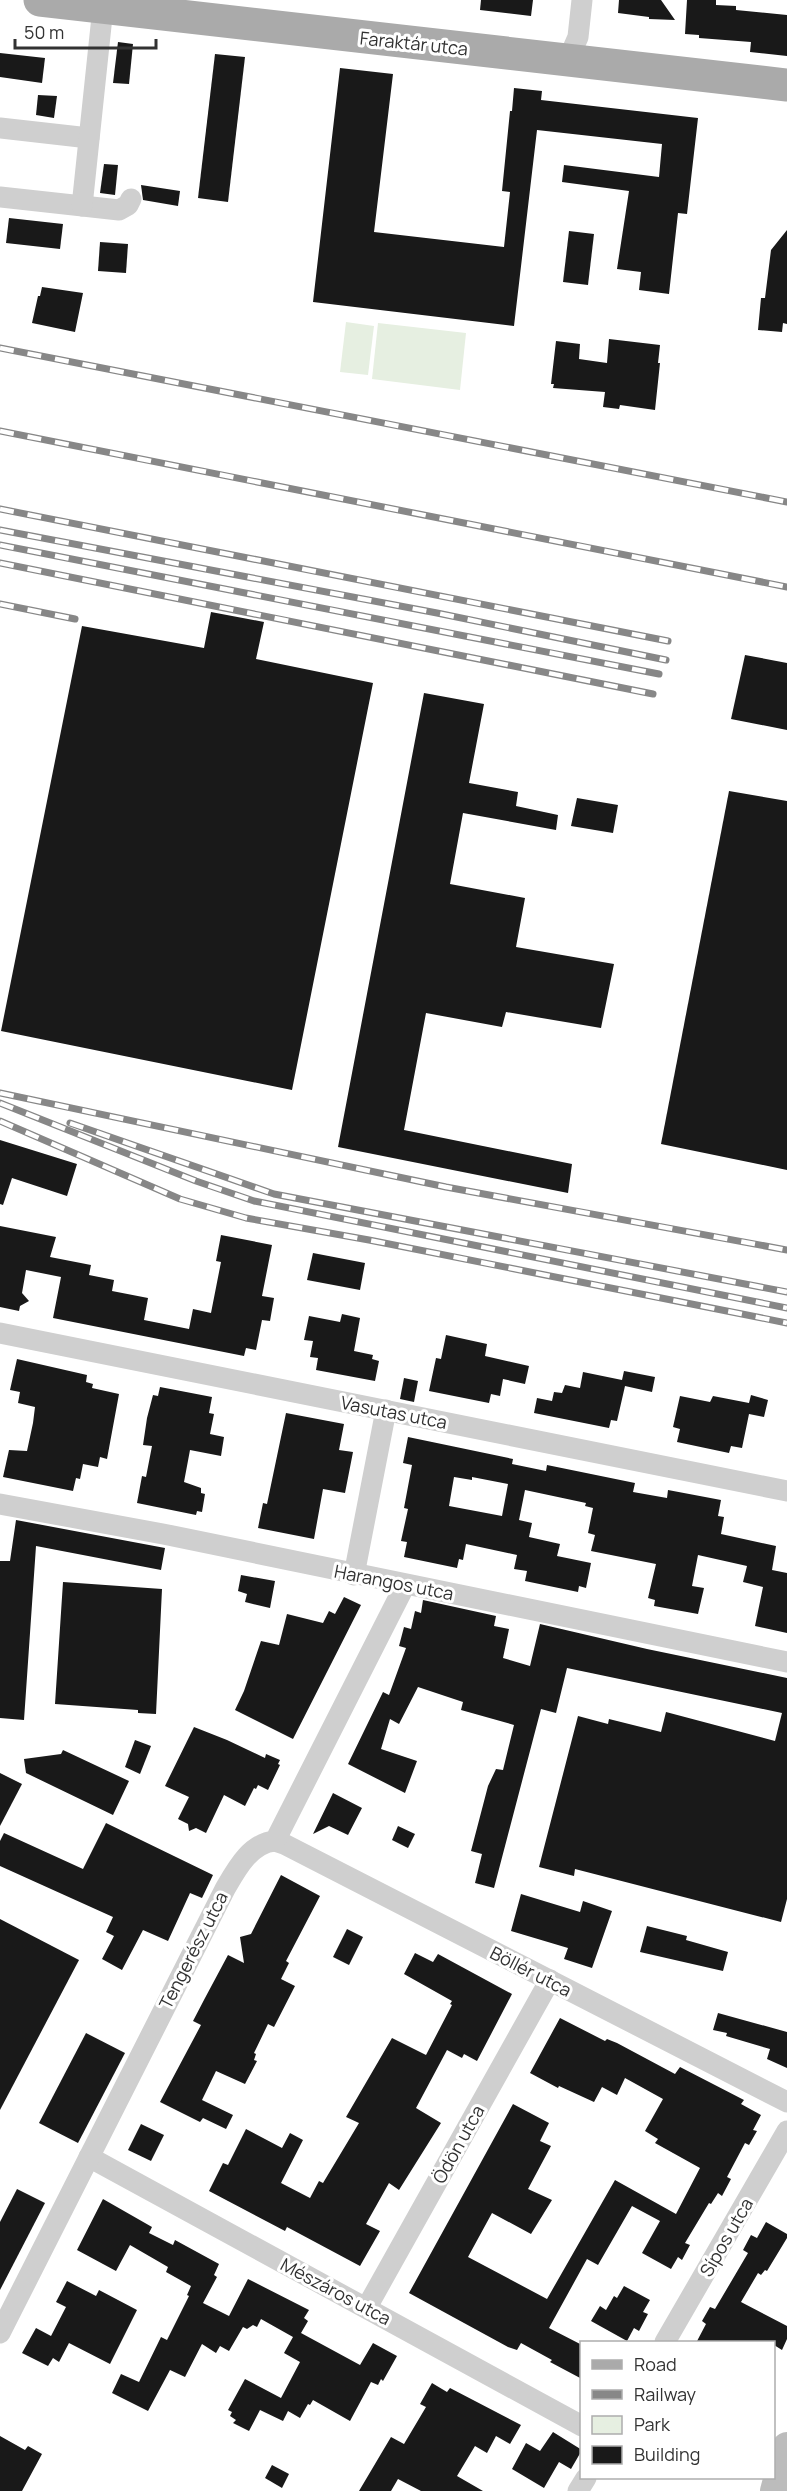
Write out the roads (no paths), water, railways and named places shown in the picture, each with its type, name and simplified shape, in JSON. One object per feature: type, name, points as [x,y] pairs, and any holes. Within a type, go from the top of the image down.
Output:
[{"type":"main road","name":"Faraktár utca","points":[[40,0],[787,85]]},
{"type":"street","points":[[568,60],[578,37],[582,0]]},
{"type":"street","points":[[82,206],[103,8]]},
{"type":"street","points":[[0,128],[89,138]]},
{"type":"street","points":[[0,197],[123,209],[131,199]]},
{"type":"street","name":"Vasutas utca","points":[[0,1333],[787,1491]]},
{"type":"street","points":[[354,1575],[386,1410]]},
{"type":"street","name":"Harangos utca","points":[[0,1504],[163,1534],[787,1662]]},
{"type":"street","points":[[275,1841],[405,1585]]},
{"type":"street","name":"Böllér utca","points":[[275,1841],[787,2102]]},
{"type":"street","name":"Tengerész utca","points":[[0,2333],[225,1889],[253,1851],[267,1842],[275,1841]]},
{"type":"street","name":"Ödön utca","points":[[367,2307],[550,1980]]},
{"type":"street","name":"Sípos utca","points":[[665,2341],[787,2131]]},
{"type":"street","name":"Mészáros utca","points":[[89,2157],[580,2425]]},
{"type":"street","points":[[775,2491],[787,2447]]},
{"type":"railway","points":[[0,348],[787,502]]},
{"type":"railway","points":[[0,431],[787,587]]},
{"type":"railway","points":[[0,509],[668,641]]},
{"type":"railway","points":[[0,530],[437,613],[666,660]]},
{"type":"railway","points":[[0,545],[659,674]]},
{"type":"railway","points":[[0,563],[653,694]]},
{"type":"railway","points":[[0,604],[75,619]]},
{"type":"railway","points":[[0,1093],[446,1187],[787,1250]]},
{"type":"railway","points":[[0,1103],[196,1181],[254,1201],[787,1308]]},
{"type":"railway","points":[[0,1121],[180,1199],[246,1218],[369,1240],[787,1323]]},
{"type":"railway","points":[[70,1123],[274,1194],[787,1292]]}]
